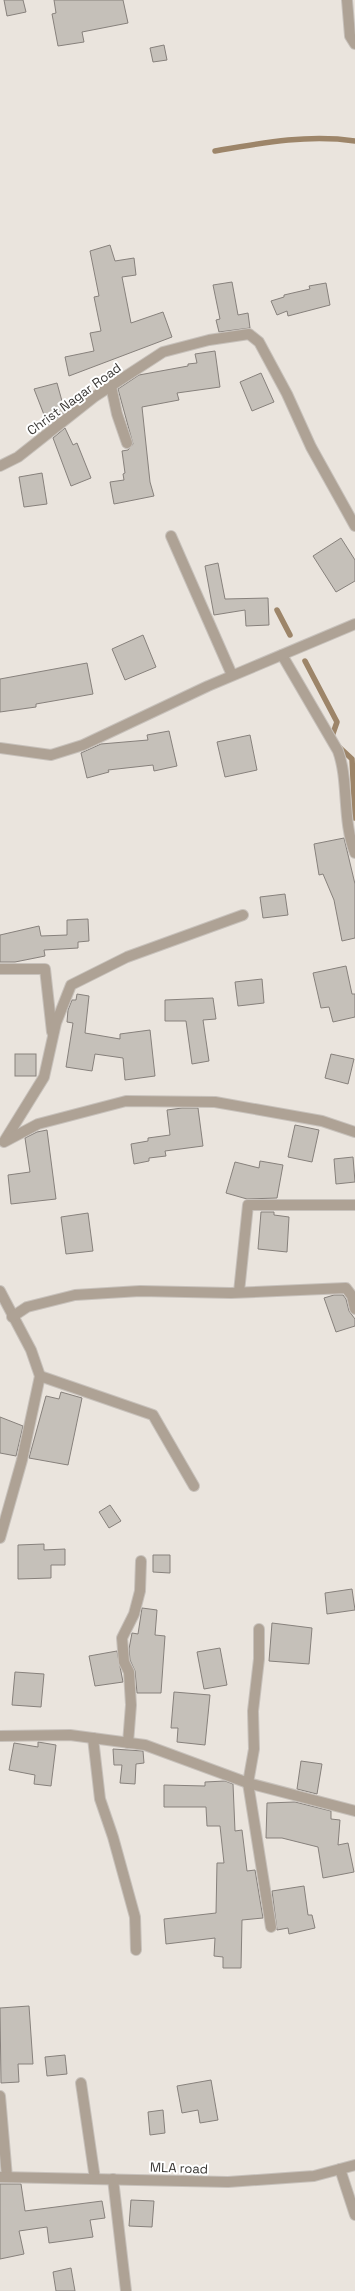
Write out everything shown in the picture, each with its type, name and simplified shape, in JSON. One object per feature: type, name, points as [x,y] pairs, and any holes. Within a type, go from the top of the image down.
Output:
[{"type":"street","points":[[347,0],[350,36],[355,44]]},
{"type":"street","name":"Christ Nagar Road","points":[[0,466],[18,457],[111,386],[163,352],[209,340],[239,334],[249,334],[259,342],[287,394],[311,446],[355,526]]},
{"type":"street","points":[[111,386],[117,414],[127,443]]},
{"type":"street","points":[[170,536],[232,675]]},
{"type":"street","points":[[0,748],[50,755],[83,744],[232,675],[355,624]]},
{"type":"street","points":[[282,655],[338,751],[342,764],[344,800],[355,853]]},
{"type":"street","points":[[1,1145],[44,1077],[56,1023],[71,985],[127,957],[243,915]]},
{"type":"street","points":[[0,969],[45,969],[52,1040]]},
{"type":"street","points":[[1,1145],[38,1124],[126,1101],[215,1102],[322,1121],[355,1132]]},
{"type":"street","points":[[238,1292],[248,1206],[355,1205]]},
{"type":"street","points":[[12,1317],[27,1307],[75,1295],[140,1291],[238,1292],[346,1288],[352,1296],[355,1308]]},
{"type":"street","points":[[0,1291],[12,1317],[31,1350],[40,1376],[22,1460],[0,1538]]},
{"type":"street","points":[[40,1376],[153,1415],[194,1486]]},
{"type":"street","points":[[128,1743],[131,1704],[129,1679],[124,1662],[122,1638],[134,1614],[140,1591],[141,1561]]},
{"type":"street","points":[[259,1629],[259,1660],[253,1711],[254,1749],[248,1783],[271,1927]]},
{"type":"street","points":[[0,1736],[70,1735],[145,1745],[248,1783],[355,1811]]},
{"type":"street","points":[[93,1738],[100,1799],[113,1837],[135,1917],[136,1950]]},
{"type":"street","points":[[80,2083],[95,2179]]},
{"type":"street","points":[[0,2096],[3,2177]]},
{"type":"street","name":"MLA road","points":[[3,2177],[228,2182],[314,2176],[355,2165]]},
{"type":"street","points":[[340,2169],[355,2215]]},
{"type":"street","points":[[113,2179],[126,2291]]},
{"type":"building","points":[[4,0],[23,0],[26,12],[7,16]]},
{"type":"building","points":[[54,0],[123,0],[128,23],[82,32],[84,42],[58,46],[52,14],[56,13]]},
{"type":"building","points":[[164,45],[167,60],[153,62],[150,48]]},
{"type":"building","points":[[110,245],[115,261],[134,258],[136,275],[122,277],[131,323],[163,312],[172,337],[69,376],[65,357],[94,351],[90,333],[101,331],[94,297],[99,296],[90,251]]},
{"type":"building","points":[[232,282],[238,315],[248,313],[250,328],[219,332],[216,320],[220,319],[213,285]]},
{"type":"building","points":[[326,283],[330,305],[288,316],[287,311],[277,315],[271,301],[284,297],[284,295],[310,289],[309,286]]},
{"type":"building","points":[[215,351],[220,387],[177,393],[179,400],[142,407],[150,482],[154,496],[114,504],[110,482],[124,480],[123,474],[125,473],[122,451],[128,450],[133,444],[118,389],[139,375],[188,366],[188,364],[197,363],[195,354]]},
{"type":"building","points":[[261,373],[274,402],[252,411],[240,382]]},
{"type":"building","points":[[57,383],[65,412],[48,425],[34,389]]},
{"type":"building","points":[[65,428],[73,445],[77,443],[91,478],[71,486],[53,438]]},
{"type":"building","points":[[42,473],[47,504],[24,507],[19,477]]},
{"type":"building","points":[[341,538],[355,560],[355,581],[336,592],[313,556]]},
{"type":"building","points":[[218,563],[225,599],[268,598],[269,625],[246,626],[245,610],[214,615],[205,566]]},
{"type":"building","points":[[143,635],[156,667],[125,680],[112,649]]},
{"type":"building","points":[[87,663],[93,694],[36,704],[36,707],[0,712],[0,679]]},
{"type":"building","points":[[169,731],[177,766],[154,771],[153,765],[108,770],[109,772],[87,778],[81,753],[101,744],[148,740],[147,735]]},
{"type":"building","points":[[250,735],[257,770],[225,777],[217,742]]},
{"type":"building","points":[[344,838],[355,884],[355,938],[342,941],[334,900],[323,874],[319,875],[314,844]]},
{"type":"building","points":[[285,894],[288,915],[263,918],[260,897]]},
{"type":"building","points":[[88,919],[89,941],[78,942],[78,948],[44,950],[45,956],[15,962],[0,962],[0,935],[39,926],[41,936],[67,935],[67,920]]},
{"type":"building","points":[[346,966],[352,994],[355,994],[355,1017],[333,1022],[329,1007],[321,1008],[313,973]]},
{"type":"building","points":[[262,979],[264,1003],[238,1006],[235,982]]},
{"type":"building","points":[[77,994],[89,996],[85,1033],[120,1039],[120,1034],[150,1030],[155,1076],[125,1080],[123,1058],[95,1054],[92,1071],[66,1067],[73,1023],[67,1022],[68,1010],[72,1000],[76,1000]]},
{"type":"building","points":[[213,998],[216,1019],[203,1020],[209,1061],[192,1064],[186,1021],[165,1021],[165,1000]]},
{"type":"building","points":[[15,1054],[36,1054],[36,1076],[15,1076]]},
{"type":"building","points":[[331,1054],[354,1059],[348,1084],[325,1078]]},
{"type":"building","points":[[198,1108],[203,1146],[165,1151],[166,1156],[149,1158],[149,1161],[134,1164],[131,1144],[148,1141],[148,1138],[170,1135],[167,1110]]},
{"type":"building","points":[[295,1125],[319,1130],[312,1162],[288,1157]]},
{"type":"building","points":[[47,1130],[56,1199],[11,1204],[8,1175],[30,1172],[25,1138],[37,1132]]},
{"type":"building","points":[[353,1157],[355,1182],[336,1184],[334,1159]]},
{"type":"building","points":[[260,1161],[283,1165],[277,1198],[247,1199],[226,1193],[235,1162],[259,1168]]},
{"type":"building","points":[[261,1212],[274,1212],[274,1215],[289,1217],[287,1252],[258,1249]]},
{"type":"building","points":[[88,1213],[93,1251],[66,1254],[61,1217]]},
{"type":"building","points":[[334,1295],[343,1295],[346,1299],[349,1311],[355,1319],[355,1326],[336,1332],[324,1298]]},
{"type":"building","points":[[61,1392],[82,1398],[68,1465],[29,1458],[46,1396],[59,1399]]},
{"type":"building","points":[[0,1417],[23,1426],[16,1456],[0,1453]]},
{"type":"building","points":[[110,1505],[121,1521],[109,1528],[99,1512]]},
{"type":"building","points":[[44,1544],[44,1550],[65,1549],[65,1565],[51,1565],[51,1578],[18,1579],[18,1545]]},
{"type":"building","points":[[153,1555],[170,1555],[170,1573],[153,1572]]},
{"type":"building","points":[[352,1589],[355,1610],[327,1614],[325,1593]]},
{"type":"building","points":[[142,1608],[157,1610],[155,1635],[165,1636],[161,1693],[137,1693],[135,1671],[130,1660],[129,1649],[132,1633],[138,1634]]},
{"type":"building","points":[[272,1623],[312,1628],[309,1664],[269,1661]]},
{"type":"building","points":[[220,1648],[227,1685],[204,1689],[197,1652]]},
{"type":"building","points":[[117,1651],[123,1682],[95,1686],[89,1656]]},
{"type":"building","points":[[15,1672],[44,1674],[41,1707],[12,1705]]},
{"type":"building","points":[[174,1692],[210,1695],[205,1745],[177,1742],[178,1728],[171,1728]]},
{"type":"building","points":[[38,1742],[56,1745],[51,1786],[34,1784],[35,1775],[9,1770],[14,1743],[38,1747]]},
{"type":"building","points":[[113,1749],[143,1751],[144,1763],[136,1764],[135,1784],[120,1783],[122,1765],[114,1765]]},
{"type":"building","points":[[301,1761],[322,1764],[317,1794],[297,1789]]},
{"type":"building","points":[[225,1781],[233,1784],[235,1831],[242,1830],[247,1871],[255,1870],[263,1918],[242,1920],[241,1968],[223,1968],[223,1957],[214,1956],[215,1938],[166,1944],[164,1919],[216,1913],[217,1863],[224,1863],[220,1826],[207,1826],[206,1807],[164,1807],[164,1785],[205,1786],[205,1782]]},
{"type":"building","points":[[295,1802],[331,1811],[331,1819],[340,1820],[338,1845],[348,1843],[354,1872],[323,1878],[318,1847],[282,1838],[266,1838],[267,1803]]},
{"type":"building","points":[[304,1886],[308,1915],[312,1915],[315,1928],[289,1934],[288,1928],[277,1930],[272,1891]]},
{"type":"building","points":[[29,2006],[33,2064],[18,2064],[19,2082],[1,2083],[0,2008]]},
{"type":"building","points":[[65,2055],[67,2074],[47,2076],[45,2057]]},
{"type":"building","points":[[211,2080],[218,2120],[200,2123],[198,2110],[182,2113],[177,2086]]},
{"type":"building","points":[[163,2110],[165,2133],[150,2135],[148,2112]]},
{"type":"building","points":[[0,2184],[21,2184],[25,2211],[102,2201],[105,2218],[90,2220],[93,2237],[49,2243],[47,2227],[19,2231],[24,2254],[0,2259]]},
{"type":"building","points":[[131,2200],[154,2201],[152,2227],[129,2226]]},
{"type":"building","points":[[71,2268],[75,2291],[56,2291],[53,2272]]},
{"type":"waterway","points":[[215,151],[285,140],[320,138],[355,141]]},
{"type":"waterway","points":[[277,610],[290,635]]},
{"type":"waterway","points":[[305,661],[337,722],[331,739]]},
{"type":"waterway","points":[[339,747],[352,759],[355,818]]}]
